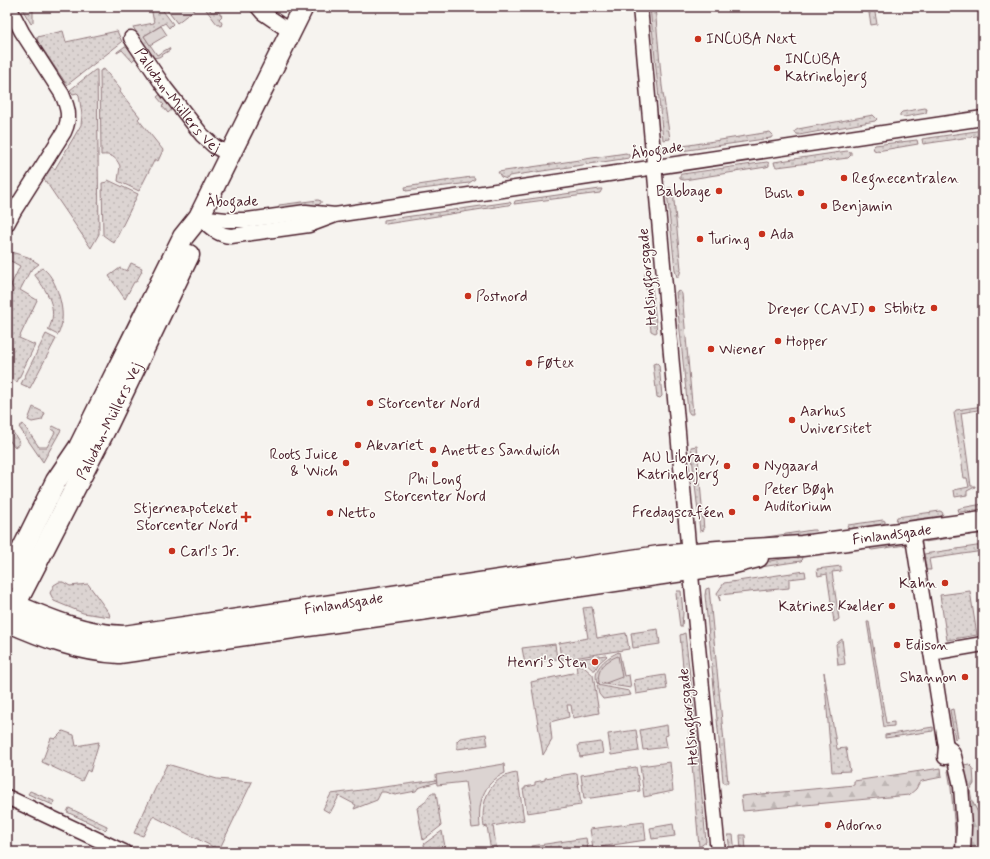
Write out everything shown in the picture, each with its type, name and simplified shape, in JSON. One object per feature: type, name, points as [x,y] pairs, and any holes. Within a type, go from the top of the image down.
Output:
[{"type":"street","points":[[7,224],[64,132],[68,122],[66,103],[62,94],[22,32],[9,7]]},
{"type":"street","points":[[258,7],[263,13],[291,32]]},
{"type":"street","name":"Paludan-Müllers Vej","points":[[7,580],[56,481],[79,446],[183,237],[199,217],[303,7]]},
{"type":"street","name":"Helsingforsgade","points":[[640,7],[718,852]]},
{"type":"street","name":"Paludan-Müllers Vej","points":[[131,38],[165,88],[202,135],[214,146],[230,155]]},
{"type":"street","name":"Åbogade","points":[[199,217],[214,231],[223,235],[231,236],[309,226],[335,215],[983,118]]},
{"type":"street","name":"Paludan-Müllers Vej","points":[[9,613],[108,424],[195,243],[199,217]]},
{"type":"street","name":"Finlandsgade","points":[[9,613],[45,638],[104,652],[119,653],[596,584],[690,561],[772,547],[802,546],[983,522]]},
{"type":"street","points":[[912,532],[946,752],[951,750],[954,756],[961,786],[964,827],[963,852]]},
{"type":"street","name":"Finlandsgade","points":[[9,613],[65,625],[85,631],[124,636],[659,556],[690,561]]},
{"type":"street","points":[[931,653],[983,644]]},
{"type":"street","points":[[7,796],[124,852]]},
{"type":"green space","points":[[21,7],[33,7],[33,22],[31,24]]},
{"type":"green space","points":[[151,7],[162,7],[161,8],[173,24],[169,28],[165,23],[144,36],[157,55],[169,48],[170,50],[159,57],[153,58],[133,27],[154,23]]},
{"type":"green space","points":[[171,7],[194,7],[195,9],[177,23],[167,10]]},
{"type":"green space","points":[[204,7],[209,7],[211,12],[217,10],[222,16],[219,19],[222,23],[221,26],[217,24]]},
{"type":"green space","points":[[650,7],[655,7],[662,86],[670,139],[663,140]]},
{"type":"green space","points":[[868,7],[874,7],[877,24],[871,25]]},
{"type":"green space","points":[[161,26],[167,35],[150,45],[144,36]]},
{"type":"green space","points":[[63,31],[66,42],[117,31],[122,42],[67,85],[38,42],[37,37]]},
{"type":"green space","points":[[128,44],[138,56],[132,61],[122,50],[117,53]]},
{"type":"green space","points":[[104,69],[140,117],[138,119],[163,150],[158,161],[155,159],[139,191],[118,181],[120,166],[115,158],[108,155],[101,155],[100,71]]},
{"type":"green space","points":[[97,70],[99,234],[91,248],[44,179],[44,175],[50,166],[55,169],[81,125],[82,115],[79,95],[77,93],[73,94],[70,90]]},
{"type":"green space","points":[[163,92],[175,107],[168,113],[162,106],[164,105],[157,97]]},
{"type":"green space","points":[[925,108],[927,109],[926,113],[904,117],[900,116],[902,112]]},
{"type":"green space","points":[[873,115],[877,119],[875,121],[799,135],[795,133],[798,129]]},
{"type":"green space","points":[[983,130],[983,135],[923,144],[922,139]]},
{"type":"green space","points":[[770,132],[773,135],[771,138],[681,151],[680,148],[683,146]]},
{"type":"green space","points":[[917,140],[918,144],[877,151],[874,150],[873,147],[875,145]]},
{"type":"green space","points":[[847,151],[851,152],[851,155],[848,158],[777,167],[775,166],[774,162]]},
{"type":"green space","points":[[626,153],[629,155],[629,158],[509,176],[507,179],[501,177],[498,172]]},
{"type":"green space","points":[[767,162],[769,163],[769,166],[766,167],[684,180],[680,179],[680,175],[682,174]]},
{"type":"green space","points":[[474,177],[475,179],[469,183],[406,191],[405,187]]},
{"type":"green space","points":[[108,180],[138,194],[114,243],[103,235],[102,183],[107,182]]},
{"type":"green space","points":[[668,188],[671,188],[673,191],[681,269],[679,277],[677,277],[675,270],[667,192]]},
{"type":"green space","points":[[602,189],[600,193],[514,204],[515,201]]},
{"type":"green space","points":[[318,200],[321,201],[321,203],[316,206],[281,211],[279,208],[279,205]]},
{"type":"green space","points":[[509,202],[511,204],[386,224],[384,223],[384,220]]},
{"type":"green space","points":[[11,252],[28,257],[39,264],[30,271],[20,290],[37,300],[19,338],[35,345],[17,382],[7,377],[7,301],[14,290],[11,285],[20,266],[9,260]]},
{"type":"green space","points":[[131,263],[142,268],[142,271],[125,299],[109,276],[120,268],[127,271]]},
{"type":"green space","points":[[42,268],[47,272],[55,284],[62,307],[62,322],[58,335],[48,330],[53,315],[52,307],[47,293],[34,274]]},
{"type":"green space","points":[[649,271],[651,277],[657,332],[655,333],[651,331],[645,279],[645,273]]},
{"type":"green space","points":[[680,291],[682,294],[693,414],[690,414],[688,411],[676,292]]},
{"type":"green space","points":[[136,306],[139,307],[112,361],[110,360]]},
{"type":"green space","points":[[46,334],[56,339],[30,388],[21,384]]},
{"type":"green space","points":[[657,363],[659,365],[662,396],[660,398],[657,397],[653,364]]},
{"type":"green space","points":[[983,406],[983,409],[961,413],[971,486],[975,487],[967,491],[967,495],[955,497],[954,490],[969,487],[967,478],[964,478],[954,413],[956,410]]},
{"type":"green space","points":[[33,407],[45,413],[42,420],[32,422],[28,420]]},
{"type":"green space","points":[[7,423],[20,443],[15,447],[7,438],[10,434],[7,430]]},
{"type":"green space","points":[[23,424],[39,447],[47,447],[55,432],[51,429],[53,426],[61,430],[43,462],[19,427]]},
{"type":"green space","points":[[697,446],[704,530],[700,531],[691,447]]},
{"type":"green space","points":[[983,504],[983,509],[959,512],[958,509],[961,508]]},
{"type":"green space","points":[[940,511],[943,514],[941,516],[898,522],[896,521],[897,517]]},
{"type":"green space","points":[[883,520],[885,523],[882,524],[849,529],[847,526],[848,525]]},
{"type":"green space","points":[[983,529],[983,533],[925,542],[924,539]]},
{"type":"green space","points":[[815,530],[816,533],[737,546],[722,544]]},
{"type":"green space","points":[[907,542],[905,545],[872,550],[870,549],[872,546]]},
{"type":"green space","points":[[983,545],[983,551],[929,559],[931,570],[926,570],[924,554]]},
{"type":"green space","points":[[801,556],[803,559],[801,561],[727,572],[726,568]]},
{"type":"green space","points":[[841,566],[841,571],[832,572],[839,619],[834,622],[827,574],[818,576],[817,569]]},
{"type":"green space","points":[[805,571],[806,577],[789,579],[789,588],[719,595],[720,601],[717,593],[724,583]]},
{"type":"green space","points":[[59,582],[63,582],[70,586],[88,584],[109,613],[110,617],[83,613],[54,601],[50,593],[54,585]]},
{"type":"green space","points":[[709,588],[728,783],[725,784],[723,781],[705,595],[706,589]]},
{"type":"green space","points":[[677,591],[681,591],[683,613],[682,627],[680,627],[676,594]]},
{"type":"green space","points":[[970,591],[977,635],[947,640],[940,595]]},
{"type":"green space","points":[[592,607],[597,638],[626,633],[629,649],[561,660],[559,643],[588,638],[583,608]]},
{"type":"green space","points":[[867,622],[869,622],[886,723],[894,722],[894,726],[884,727]]},
{"type":"green space","points":[[658,629],[660,644],[633,648],[631,633]]},
{"type":"green space","points":[[685,633],[695,719],[692,721],[688,721],[680,635]]},
{"type":"green space","points":[[842,639],[845,664],[838,665],[836,644]]},
{"type":"green space","points":[[555,644],[557,659],[525,664],[522,648]]},
{"type":"green space","points":[[619,652],[624,676],[629,675],[631,688],[597,683],[596,678],[599,668],[605,660]]},
{"type":"green space","points":[[607,656],[599,663],[595,670],[578,661],[578,659]]},
{"type":"green space","points":[[618,656],[622,677],[603,684],[597,683],[599,682],[599,673],[603,666]]},
{"type":"green space","points":[[576,663],[593,675],[599,713],[573,718],[571,705],[567,705],[569,717],[550,722],[552,740],[543,755],[531,682],[577,672]]},
{"type":"green space","points":[[824,672],[837,749],[846,748],[850,771],[832,772]]},
{"type":"green space","points":[[665,675],[667,689],[636,694],[634,680]]},
{"type":"green space","points":[[597,685],[629,691],[631,695],[603,699],[599,694]]},
{"type":"green space","points":[[953,709],[958,738],[955,739],[950,710]]},
{"type":"green space","points":[[667,725],[668,735],[665,736],[667,747],[643,750],[640,730]]},
{"type":"green space","points":[[933,727],[933,731],[885,738],[885,735]]},
{"type":"green space","points":[[696,728],[706,842],[699,847],[689,730]]},
{"type":"green space","points":[[636,730],[639,751],[611,755],[608,734]]},
{"type":"green space","points":[[63,731],[74,735],[76,746],[99,742],[90,772],[87,770],[82,781],[42,762],[51,738],[55,739]]},
{"type":"green space","points":[[486,734],[488,745],[457,749],[457,741],[460,738]]},
{"type":"green space","points":[[601,742],[603,753],[580,757],[578,745]]},
{"type":"green space","points":[[670,762],[673,791],[644,797],[640,766]]},
{"type":"green space","points":[[167,764],[217,779],[252,782],[219,850],[153,816],[143,836],[134,833]]},
{"type":"green space","points":[[504,764],[505,773],[497,777],[491,783],[483,795],[480,810],[480,827],[472,828],[465,782],[437,785],[436,775]]},
{"type":"green space","points":[[969,764],[973,768],[974,784],[970,790],[972,801],[983,822],[983,852],[966,852],[959,766]]},
{"type":"green space","points":[[636,767],[640,791],[584,799],[581,775]]},
{"type":"green space","points":[[941,768],[942,777],[922,781],[909,795],[743,811],[741,796],[854,785],[854,781]]},
{"type":"green space","points":[[951,770],[959,786],[957,852],[948,771]]},
{"type":"green space","points":[[517,773],[524,820],[493,826],[497,852],[491,852],[487,826],[484,827],[483,818],[485,800],[488,792],[499,779],[507,775]]},
{"type":"green space","points":[[577,773],[581,805],[527,813],[523,789],[525,789],[525,787],[535,785],[535,782],[545,780],[545,778]]},
{"type":"green space","points":[[437,780],[437,782],[418,788],[416,791],[395,795],[381,792],[377,800],[354,809],[356,805],[339,796],[330,813],[323,809],[331,794]]},
{"type":"green space","points":[[30,791],[54,801],[53,805],[28,794]]},
{"type":"green space","points":[[431,793],[436,793],[441,826],[423,840],[417,808],[424,803]]},
{"type":"green space","points":[[69,808],[107,826],[107,828],[105,830],[67,812]]},
{"type":"green space","points":[[644,822],[646,840],[593,848],[590,829]]},
{"type":"green space","points":[[673,824],[675,836],[652,839],[650,828]]},
{"type":"green space","points":[[442,831],[446,852],[425,852],[424,844]]},
{"type":"green space","points":[[728,835],[733,835],[735,852],[730,852]]},
{"type":"green space","points":[[740,835],[745,835],[746,852],[741,852]]},
{"type":"green space","points":[[586,838],[588,849],[586,851],[533,852],[532,846]]},
{"type":"place","name":"INCUBA Next","points":[[698,39]]},
{"type":"place","name":"INCUBA Katrinebjerg","points":[[777,68]]},
{"type":"place","name":"Regnecentralen","points":[[844,178]]},
{"type":"place","name":"Babbage","points":[[719,191]]},
{"type":"place","name":"Bush","points":[[801,193]]},
{"type":"place","name":"Benjamin","points":[[824,206]]},
{"type":"place","name":"Ada","points":[[762,234]]},
{"type":"place","name":"Turing","points":[[700,239]]},
{"type":"place","name":"Postnord","points":[[468,296]]},
{"type":"place","name":"Stibitz","points":[[934,308]]},
{"type":"place","name":"Dreyer (CAVI)","points":[[872,309]]},
{"type":"place","name":"Hopper","points":[[778,341]]},
{"type":"place","name":"Wiener","points":[[711,349]]},
{"type":"place","name":"Føtex","points":[[529,363]]},
{"type":"place","name":"Storcenter Nord","points":[[370,403]]},
{"type":"place","name":"Aarhus Universitet","points":[[792,420]]},
{"type":"place","name":"Akvariet","points":[[358,445]]},
{"type":"place","name":"Anettes Sandwich","points":[[433,450]]},
{"type":"place","name":"Roots Juice & 'Wich","points":[[346,463]]},
{"type":"place","name":"Phi Long Storcenter Nord","points":[[435,464]]},
{"type":"place","name":"AU Library, Katrinebjerg","points":[[727,466]]},
{"type":"place","name":"Nygaard","points":[[756,466]]},
{"type":"place","name":"Peter Bøgh Auditorium","points":[[756,498]]},
{"type":"place","name":"Fredagscaféen","points":[[732,512]]},
{"type":"place","name":"Netto","points":[[330,513]]},
{"type":"place","name":"Stjerneapoteket Storcenter Nord","points":[[246,517]]},
{"type":"place","name":"Carl's Jr.","points":[[172,551]]},
{"type":"place","name":"Kahn","points":[[945,583]]},
{"type":"place","name":"Katrines Kælder","points":[[892,606]]},
{"type":"place","name":"Edison","points":[[897,645]]},
{"type":"place","name":"Henri's Sten","points":[[595,662]]},
{"type":"place","name":"Shannon","points":[[965,677]]},
{"type":"place","name":"Adorno","points":[[828,825]]}]
